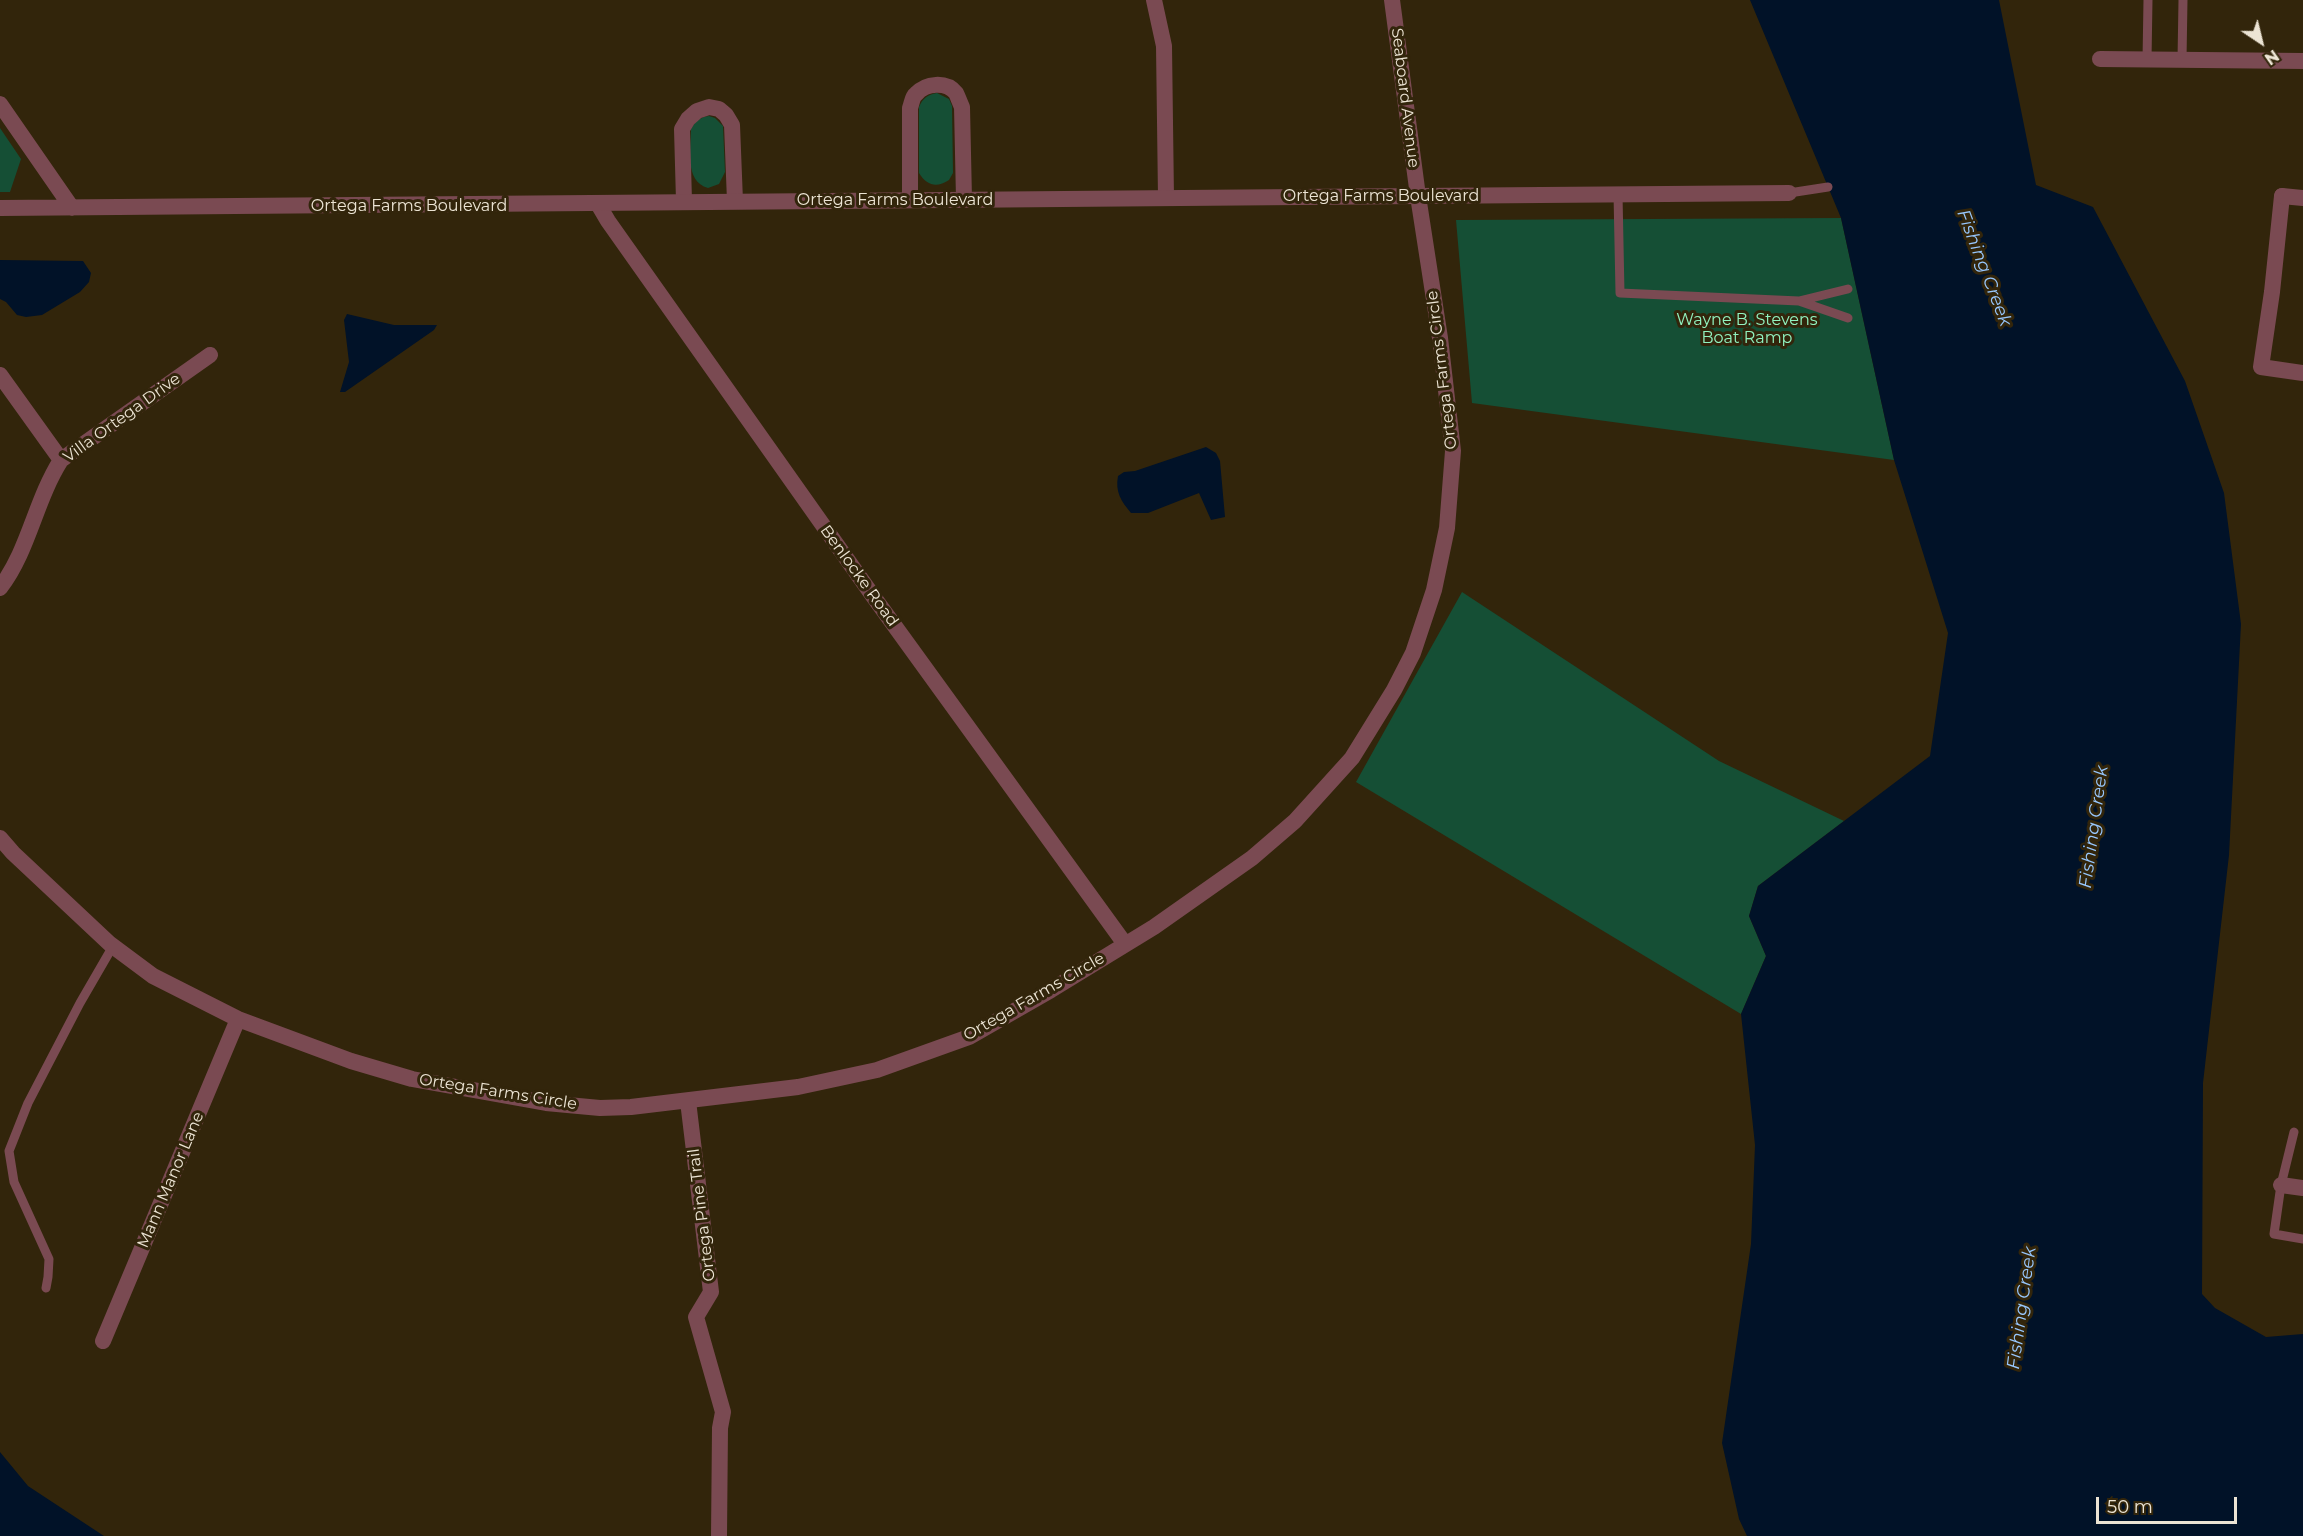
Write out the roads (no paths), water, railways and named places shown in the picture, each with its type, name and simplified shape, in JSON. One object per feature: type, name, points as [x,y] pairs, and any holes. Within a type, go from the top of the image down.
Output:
[{"type":"street","points":[[1154,0],[1164,46],[1166,198]]},
{"type":"street","name":"Seaboard Avenue","points":[[1392,0],[1418,196]]},
{"type":"street","points":[[2100,59],[2303,61]]},
{"type":"street","points":[[910,199],[910,108],[914,95],[923,88],[936,84],[948,87],[956,93],[962,107],[964,199]]},
{"type":"street","points":[[0,104],[72,208]]},
{"type":"street","points":[[684,201],[682,129],[688,119],[698,111],[709,107],[719,109],[732,125],[735,201]]},
{"type":"street","name":"Ortega Farms Boulevard","points":[[0,208],[1789,193]]},
{"type":"street","name":"Ortega Farms Circle","points":[[0,838],[13,853],[113,946],[153,976],[238,1019],[351,1061],[418,1080],[546,1103],[600,1108],[784,1090],[877,1071],[969,1037],[1154,927],[1252,858],[1295,821],[1352,758],[1394,690],[1413,653],[1434,590],[1447,528],[1453,451],[1440,338],[1418,196]]},
{"type":"street","points":[[2303,198],[2282,196],[2261,367],[2303,373]]},
{"type":"street","name":"Benlocke Road","points":[[598,204],[873,596],[1125,945]]},
{"type":"street","name":"Villa Ortega Drive","points":[[0,588],[14,570],[49,480],[61,460],[210,356]]},
{"type":"street","points":[[0,375],[61,460]]},
{"type":"street","name":"Mann Manor Lane","points":[[103,1341],[238,1019]]},
{"type":"street","name":"Ortega Pine Trail","points":[[688,1101],[711,1292],[696,1317],[723,1412],[720,1428],[719,1536]]},
{"type":"street","points":[[2282,1185],[2303,1188]]},
{"type":"lane","points":[[2147,60],[2148,0]]},
{"type":"lane","points":[[2182,60],[2183,0]]},
{"type":"lane","points":[[1789,193],[1828,187]]},
{"type":"lane","points":[[1618,195],[1620,293],[1799,302],[1848,318]]},
{"type":"lane","points":[[1799,302],[1848,289]]},
{"type":"lane","points":[[46,1288],[49,1259],[14,1182],[9,1151],[28,1103],[80,1003],[113,946]]},
{"type":"lane","points":[[2294,1132],[2274,1234],[2303,1239]]},
{"type":"water","name":"Fishing Creek","points":[[1750,0],[1999,0],[2036,185],[2093,207],[2185,381],[2224,493],[2241,624],[2229,855],[2203,1083],[2202,1294],[2215,1308],[2266,1337],[2303,1334],[2303,1536],[1747,1536],[1739,1519],[1722,1443],[1751,1244],[1755,1145],[1741,1014],[1766,956],[1749,916],[1758,886],[1930,756],[1948,633],[1894,460],[1841,218]]},
{"type":"water","points":[[0,260],[83,261],[91,273],[89,282],[80,292],[42,315],[26,317],[17,315],[6,302],[0,299]]},
{"type":"water","points":[[347,314],[394,325],[437,325],[434,330],[345,392],[340,392],[349,362],[344,320]]},
{"type":"water","points":[[1206,447],[1216,453],[1220,461],[1225,517],[1211,520],[1199,493],[1148,513],[1131,513],[1120,496],[1117,487],[1118,476],[1124,472],[1135,471]]},
{"type":"water","points":[[0,1452],[28,1486],[104,1536],[0,1536]]},
{"type":"park label","name":"Wayne B. Stevens Boat Ramp","points":[[1747,329]]}]
